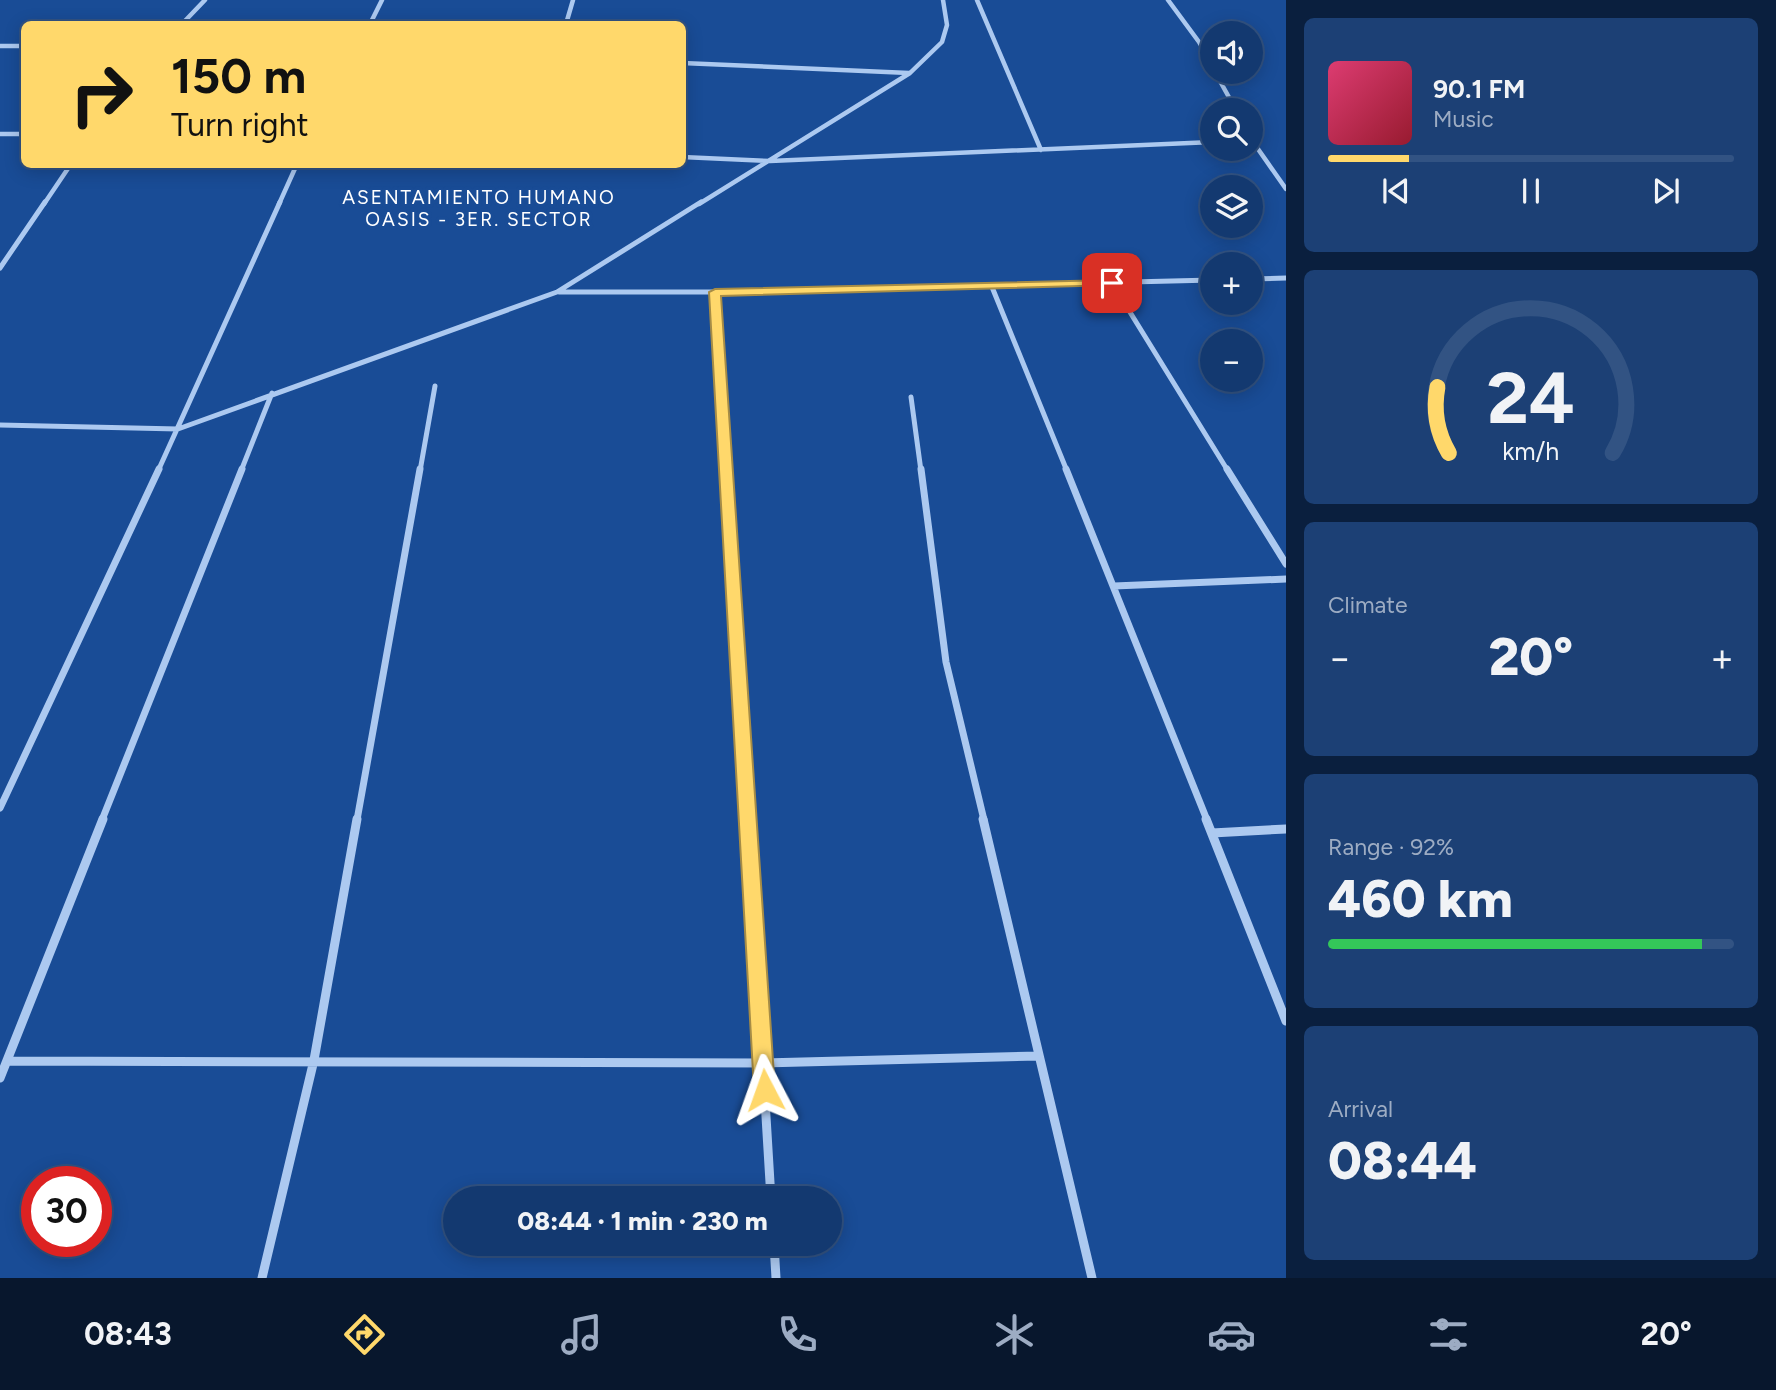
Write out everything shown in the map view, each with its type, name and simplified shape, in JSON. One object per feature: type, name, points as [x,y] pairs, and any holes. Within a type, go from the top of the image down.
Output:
[{"type":"street","points":[[185,21],[205,0]]},
{"type":"street","points":[[372,21],[382,0]]},
{"type":"street","points":[[567,21],[573,0]]},
{"type":"street","points":[[0,425],[178,429],[557,292],[910,73],[941,46],[949,23],[943,0]]},
{"type":"street","points":[[977,0],[1041,150]]},
{"type":"street","points":[[1168,0],[1200,44]]},
{"type":"street","points":[[0,46],[21,46]]},
{"type":"street","points":[[686,64],[910,73]]},
{"type":"street","points":[[0,134],[21,134]]},
{"type":"street","points":[[686,157],[770,160],[1200,143]]},
{"type":"street","points":[[1263,157],[1286,189]]},
{"type":"street","points":[[0,268],[68,168]]},
{"type":"street","points":[[0,808],[178,429],[295,168]]},
{"type":"street","points":[[0,253],[12,253]]},
{"type":"street","points":[[1263,279],[1286,278]]},
{"type":"street","points":[[557,292],[992,287],[1200,280]]},
{"type":"street","points":[[1112,283],[1286,564]]},
{"type":"street","points":[[992,287],[1286,1021]]},
{"type":"street","points":[[715,292],[770,1186]]},
{"type":"street","points":[[262,1278],[314,1060],[435,386]]},
{"type":"street","points":[[0,1078],[272,393]]},
{"type":"street","points":[[911,397],[946,662],[1092,1278]]},
{"type":"street","points":[[1114,586],[1286,579]]},
{"type":"street","points":[[1212,833],[1286,829]]},
{"type":"street","points":[[7,1062],[314,1060],[763,1063],[1039,1056]]},
{"type":"street","points":[[775,1256],[776,1278]]},
{"type":"district","name":"ASENTAMIENTO HUMANO OASIS - 3ER. SECTOR","points":[[479,208]]},
{"type":"route","points":[[765,1090],[715,292],[1112,283]]}]
